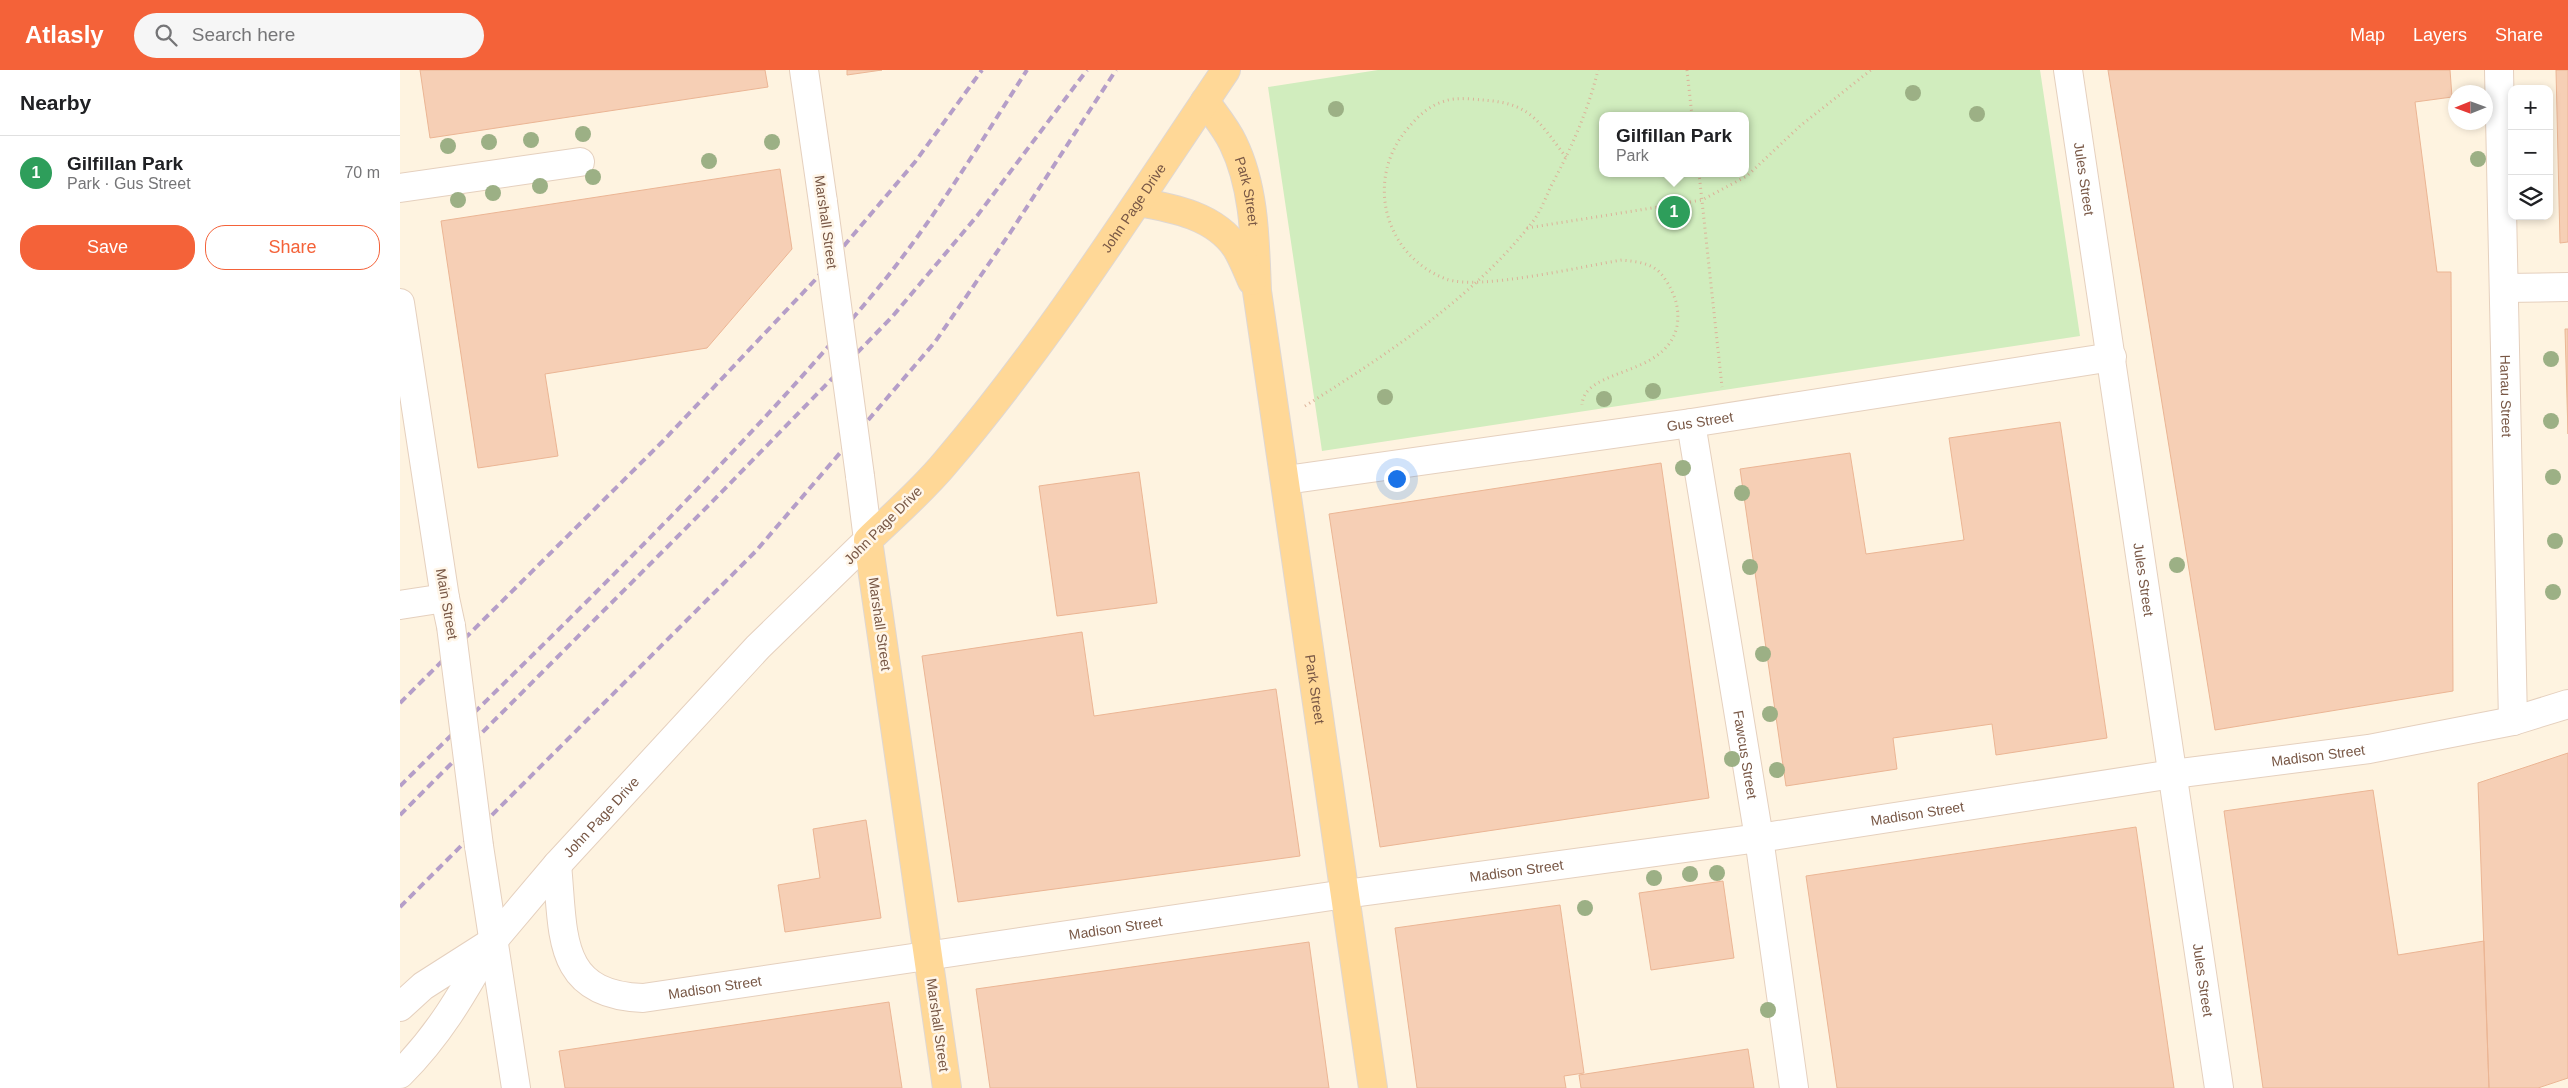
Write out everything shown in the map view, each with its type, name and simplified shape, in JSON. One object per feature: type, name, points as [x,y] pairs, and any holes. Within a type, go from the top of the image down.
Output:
[{"type":"main road","name":"John Page Drive","points":[[868,540],[944,464],[1001,395],[1138,202],[1226,70]]},
{"type":"main road","name":"Park Street","points":[[1205,101],[1233,142],[1248,186],[1254,237],[1257,291],[1373,1088]]},
{"type":"main road","name":"Park Street","points":[[1138,202],[1176,209],[1210,223],[1236,248],[1257,291]]},
{"type":"main road","name":"Marshall Street","points":[[868,540],[947,1088]]},
{"type":"street","name":"Marshall Street","points":[[804,70],[824,202],[868,540]]},
{"type":"street","name":"Jules Street","points":[[2068,70],[2219,1088]]},
{"type":"street","name":"Hanau Street","points":[[2499,70],[2513,721]]},
{"type":"street","points":[[400,188],[580,162]]},
{"type":"street","points":[[2504,288],[2568,287]]},
{"type":"street","name":"Main Street","points":[[400,303],[445,598],[451,626],[492,942],[505,1011],[516,1088]]},
{"type":"street","name":"Gus Street","points":[[1286,480],[1692,423],[2112,357]]},
{"type":"street","name":"Fawcus Street","points":[[1692,423],[1759,838],[1794,1088]]},
{"type":"street","name":"John Page Drive","points":[[400,1074],[420,1054],[445,1022],[492,942],[557,865],[758,647],[868,540]]},
{"type":"street","points":[[400,605],[445,598]]},
{"type":"street","name":"Madison Street","points":[[557,865],[564,941],[569,957],[587,982],[601,991],[621,997],[643,998],[1345,894],[1759,838],[2173,774],[2369,749],[2513,721],[2568,704]]},
{"type":"street","name":"John Page Drive","points":[[400,1007],[423,986],[492,942]]},
{"type":"path","points":[[1277,424],[1337,386],[1477,284],[1535,218],[1566,157],[1591,96],[1598,70]]},
{"type":"path","points":[[1687,70],[1692,112]]},
{"type":"path","points":[[1749,175],[1800,126],[1871,70]]},
{"type":"path","points":[[1566,157],[1544,129],[1524,110],[1499,102],[1470,99],[1445,101],[1420,114],[1398,139],[1385,169],[1384,196],[1391,230],[1415,262],[1447,279],[1477,284],[1622,260],[1646,263],[1661,272],[1674,293],[1679,316],[1674,339],[1652,360],[1599,380],[1582,400],[1581,438]]},
{"type":"path","points":[[1699,177],[1726,417]]},
{"type":"path","points":[[1527,228],[1702,200],[1746,177]]},
{"type":"green space","points":[[1378,70],[2040,70],[2080,336],[1322,451],[1268,87]]},
{"type":"building","points":[[420,70],[765,70],[768,87],[430,138]]},
{"type":"building","points":[[847,70],[882,70],[847,75]]},
{"type":"building","points":[[2108,70],[2450,70],[2451,85],[2448,85],[2448,98],[2415,102],[2437,272],[2451,272],[2453,691],[2215,730]]},
{"type":"building","points":[[2556,70],[2568,70],[2568,242],[2560,243]]},
{"type":"building","points":[[780,169],[792,249],[707,348],[545,374],[558,456],[478,468],[441,221]]},
{"type":"building","points":[[2565,329],[2568,329],[2568,434]]},
{"type":"building","points":[[2060,422],[2107,738],[1996,755],[1992,724],[1893,738],[1897,769],[1786,786],[1740,469],[1850,453],[1866,554],[1964,540],[1949,438]]},
{"type":"building","points":[[1661,463],[1709,798],[1380,847],[1329,514]]},
{"type":"building","points":[[1139,472],[1157,603],[1057,616],[1039,486]]},
{"type":"building","points":[[1082,632],[1094,716],[1276,689],[1300,856],[958,902],[922,656]]},
{"type":"building","points":[[2568,753],[2568,1078],[2538,1088],[2489,1088],[2478,783]]},
{"type":"building","points":[[2373,790],[2398,955],[2484,941],[2489,1088],[2263,1088],[2224,811]]},
{"type":"building","points":[[866,820],[881,918],[785,932],[778,885],[820,878],[813,829]]},
{"type":"building","points":[[2136,827],[2174,1088],[1837,1088],[1806,876]]},
{"type":"building","points":[[1723,881],[1734,958],[1651,970],[1639,893]]},
{"type":"building","points":[[1560,905],[1584,1073],[1564,1076],[1566,1088],[1417,1088],[1395,928]]},
{"type":"building","points":[[1309,942],[1329,1088],[990,1088],[976,989]]},
{"type":"building","points":[[889,1002],[902,1088],[565,1088],[559,1051]]},
{"type":"building","points":[[1748,1049],[1754,1088],[1581,1088],[1579,1075]]},
{"type":"railway","points":[[400,703],[663,441],[815,280],[915,162],[982,70]]},
{"type":"railway","points":[[400,786],[640,548],[757,426],[814,363],[869,299],[912,244],[952,187],[1027,70]]},
{"type":"railway","points":[[400,815],[709,505],[892,317],[977,216],[1087,70]]},
{"type":"railway","points":[[400,907],[756,551],[935,342],[1010,233],[1116,70]]},
{"type":"place","name":"Gilfillan Park","points":[[1674,212]]}]
